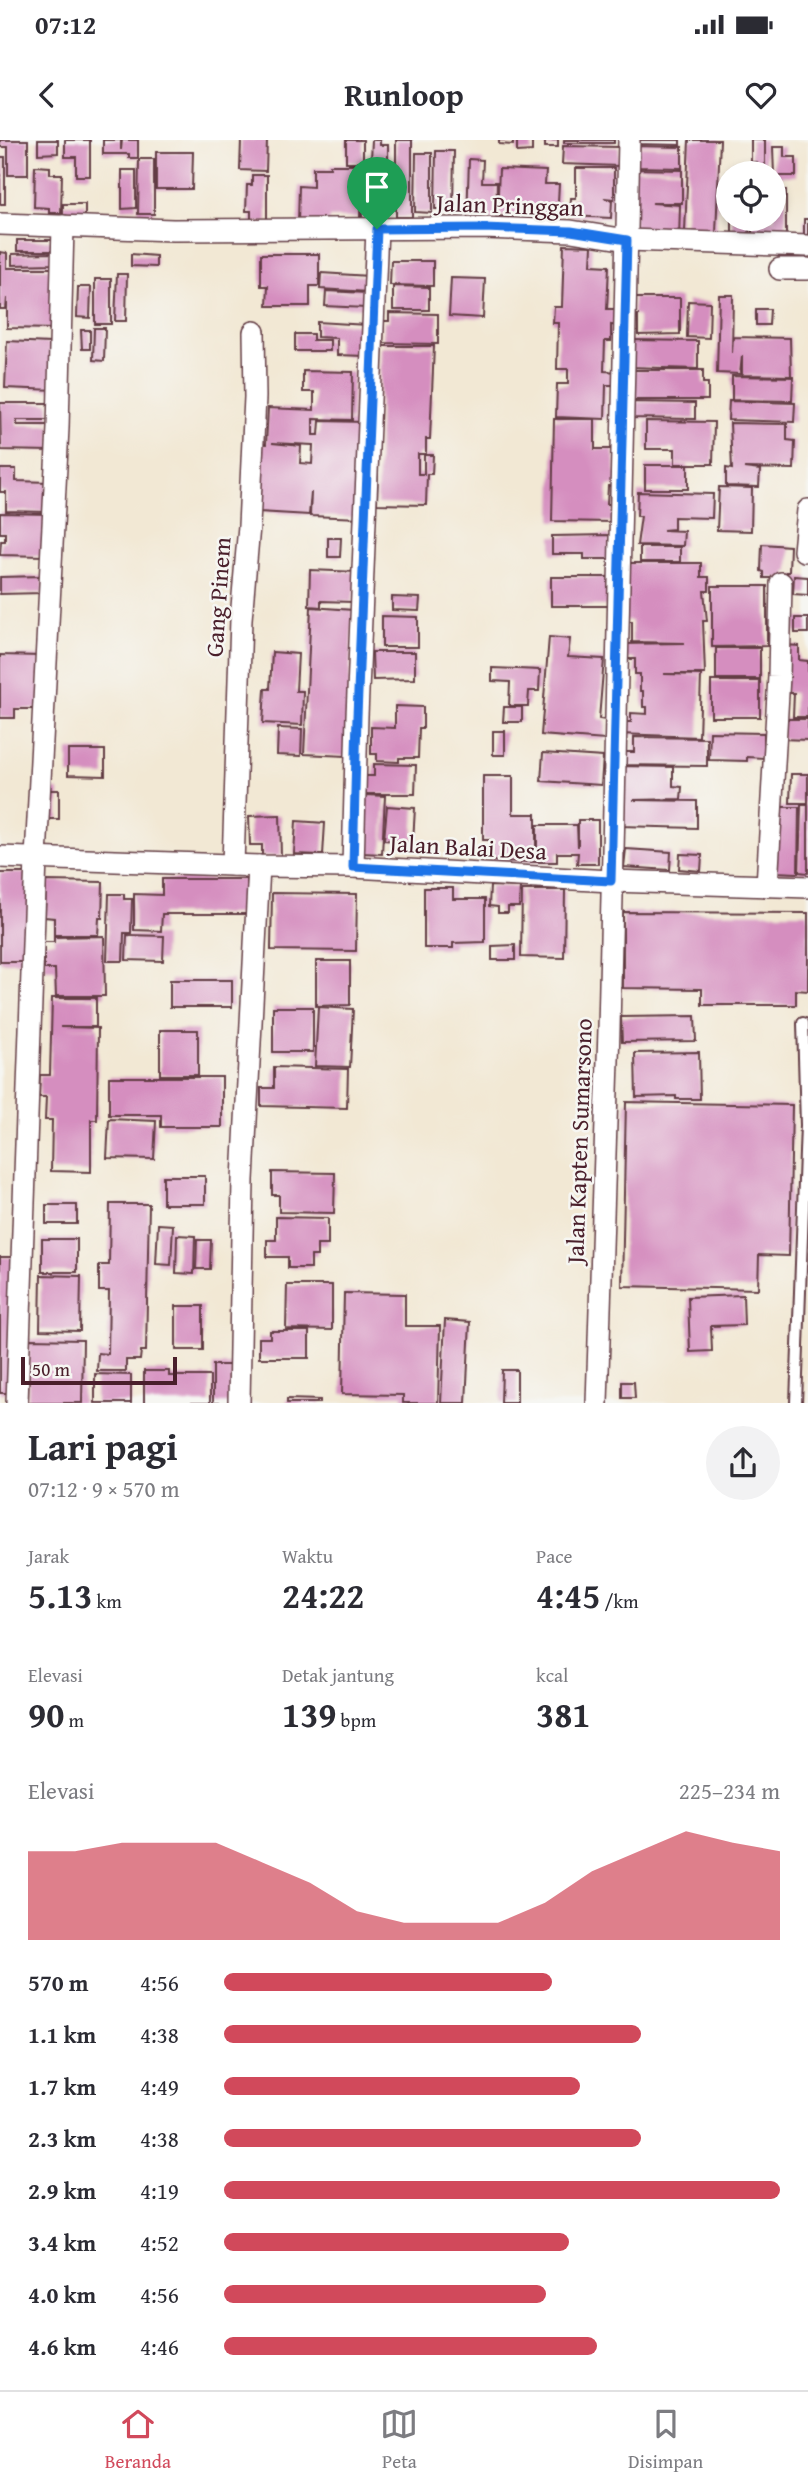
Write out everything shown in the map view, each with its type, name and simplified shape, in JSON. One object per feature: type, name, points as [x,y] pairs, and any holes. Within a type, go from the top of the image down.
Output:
[{"type":"street","name":"Jalan Kapten Sumarsono","points":[[597,1403],[629,140]]},
{"type":"street","name":"Jalan Pringgan","points":[[0,224],[173,230],[483,228],[571,231],[627,240],[808,246]]},
{"type":"street","points":[[17,1403],[36,858],[57,442],[63,226]]},
{"type":"street","points":[[353,867],[377,229]]},
{"type":"street","points":[[780,269],[808,269]]},
{"type":"street","name":"Gang Pinem","points":[[233,865],[241,619],[249,526],[255,397],[254,332]]},
{"type":"street","points":[[804,551],[808,510]]},
{"type":"street","points":[[767,886],[779,676],[781,583]]},
{"type":"street","name":"Jalan Balai Desa","points":[[0,857],[353,867],[611,881],[808,887]]},
{"type":"street","points":[[239,1403],[243,1180],[259,866]]},
{"type":"lane","points":[[796,1403],[806,1125],[803,1023]]},
{"type":"building","points":[[0,140],[28,140],[28,175],[8,175],[8,147],[0,147]]},
{"type":"building","points":[[38,140],[58,140],[58,153],[38,154]]},
{"type":"building","points":[[65,140],[90,140],[90,176],[76,176],[76,157],[65,157]]},
{"type":"building","points":[[103,140],[121,140],[121,150],[122,140],[138,140],[138,158],[129,158],[129,154],[103,154]]},
{"type":"building","points":[[241,140],[267,140],[266,171],[240,170]]},
{"type":"building","points":[[346,140],[363,140],[363,162],[346,162]]},
{"type":"building","points":[[372,140],[380,140],[380,145],[388,145],[388,160],[371,160]]},
{"type":"building","points":[[396,140],[412,140],[412,217],[396,217]]},
{"type":"building","points":[[499,140],[513,140],[513,145],[499,144]]},
{"type":"building","points":[[517,140],[532,140],[532,151],[517,152]]},
{"type":"building","points":[[545,140],[558,140],[558,147],[545,147]]},
{"type":"building","points":[[564,140],[614,140],[614,143],[564,143]]},
{"type":"building","points":[[635,140],[680,140],[680,145],[634,144]]},
{"type":"building","points":[[689,140],[720,140],[719,161],[716,161],[716,233],[685,231]]},
{"type":"building","points":[[751,140],[765,140],[765,161],[751,161]]},
{"type":"building","points":[[563,146],[619,147],[619,166],[562,164]]},
{"type":"building","points":[[635,146],[682,147],[682,168],[634,167]]},
{"type":"building","points":[[773,147],[784,147],[784,157],[796,157],[796,176],[786,176],[786,161],[773,161]]},
{"type":"building","points":[[436,151],[454,151],[453,209],[435,209]]},
{"type":"building","points":[[156,152],[193,152],[192,189],[156,189]]},
{"type":"building","points":[[416,153],[432,153],[432,213],[415,212]]},
{"type":"building","points":[[0,157],[5,157],[5,204],[0,204]]},
{"type":"building","points":[[139,159],[154,159],[154,214],[138,214]]},
{"type":"building","points":[[469,159],[483,160],[482,182],[497,182],[496,220],[467,220]]},
{"type":"building","points":[[330,165],[361,165],[360,218],[329,218],[329,224],[298,223],[299,186],[313,187],[313,168],[330,168]]},
{"type":"building","points":[[363,165],[375,165],[374,176],[378,177],[377,218],[362,218]]},
{"type":"building","points":[[35,166],[50,167],[50,174],[62,174],[61,213],[49,213],[49,208],[34,207]]},
{"type":"building","points":[[576,168],[614,168],[614,199],[604,198],[612,200],[611,218],[570,216],[571,198],[576,198]]},
{"type":"building","points":[[499,169],[546,171],[545,184],[559,184],[557,219],[497,216]]},
{"type":"building","points":[[633,169],[682,170],[682,203],[652,203],[680,205],[679,240],[634,239]]},
{"type":"building","points":[[122,170],[136,170],[136,208],[122,209]]},
{"type":"building","points":[[252,175],[267,175],[267,223],[251,223],[251,211],[246,211],[247,185],[252,185]]},
{"type":"building","points":[[63,204],[85,204],[85,216],[63,216]]},
{"type":"building","points":[[804,219],[808,219],[808,238],[804,237]]},
{"type":"building","points":[[732,231],[749,231],[749,237],[732,237]]},
{"type":"building","points":[[752,231],[786,231],[786,241],[752,241]]},
{"type":"building","points":[[17,240],[53,240],[54,251],[17,251]]},
{"type":"building","points":[[564,245],[592,246],[591,265],[609,266],[607,309],[618,309],[618,326],[611,325],[611,341],[605,341],[604,371],[619,372],[618,385],[606,385],[605,419],[556,417],[557,384],[568,384],[568,369],[557,369],[558,323],[553,323],[554,307],[562,307]]},
{"type":"building","points":[[0,252],[7,253],[7,268],[57,268],[56,329],[7,328],[7,298],[6,309],[0,309]]},
{"type":"building","points":[[53,253],[54,264],[12,265],[12,254]]},
{"type":"building","points":[[131,254],[156,256],[156,267],[131,266]]},
{"type":"building","points":[[261,254],[319,254],[319,286],[310,286],[310,306],[267,306],[268,286],[261,286]]},
{"type":"building","points":[[391,261],[433,261],[433,286],[390,285]]},
{"type":"building","points":[[321,273],[369,276],[369,292],[320,289]]},
{"type":"building","points":[[117,274],[127,274],[126,321],[115,321]]},
{"type":"building","points":[[451,278],[485,279],[483,318],[449,316]]},
{"type":"building","points":[[95,279],[111,279],[111,324],[95,324]]},
{"type":"building","points":[[393,286],[429,287],[429,310],[393,310]]},
{"type":"building","points":[[78,287],[91,287],[90,318],[77,317]]},
{"type":"building","points":[[326,291],[367,293],[366,308],[325,306]]},
{"type":"building","points":[[719,295],[733,295],[732,353],[733,337],[790,338],[791,376],[742,375],[742,356],[740,374],[717,373]]},
{"type":"building","points":[[633,298],[680,298],[680,334],[638,335],[638,315],[633,315]]},
{"type":"building","points":[[688,301],[710,302],[709,338],[687,337]]},
{"type":"building","points":[[756,309],[770,309],[769,325],[756,325]]},
{"type":"building","points":[[389,313],[438,314],[438,344],[383,343],[384,321],[389,321]]},
{"type":"building","points":[[317,322],[367,325],[366,356],[337,355],[337,338],[317,337]]},
{"type":"building","points":[[94,328],[105,328],[104,361],[93,360]]},
{"type":"building","points":[[81,330],[90,330],[90,349],[82,349]]},
{"type":"building","points":[[295,334],[313,334],[313,340],[330,340],[330,351],[295,351]]},
{"type":"building","points":[[629,340],[698,341],[698,369],[628,367]]},
{"type":"building","points":[[7,341],[50,343],[56,390],[5,388]]},
{"type":"building","points":[[381,346],[434,346],[430,439],[426,439],[426,454],[418,454],[418,474],[424,474],[424,455],[433,455],[432,474],[427,474],[426,505],[377,504]]},
{"type":"building","points":[[634,370],[703,370],[703,383],[708,383],[708,400],[631,400]]},
{"type":"building","points":[[303,371],[353,372],[352,420],[313,419],[313,435],[319,435],[320,421],[365,422],[361,518],[310,516],[311,492],[309,515],[259,512],[258,444],[266,444],[268,408],[314,410],[314,392],[303,392]],"holes":[[[272,443],[313,445],[312,464],[300,463],[301,446]]]},
{"type":"building","points":[[732,376],[793,377],[792,401],[732,400]]},
{"type":"building","points":[[729,401],[795,403],[794,422],[728,420]]},
{"type":"building","points":[[631,402],[695,403],[695,419],[630,418]]},
{"type":"building","points":[[0,403],[49,403],[49,420],[17,420],[17,425],[51,425],[51,451],[1,450]]},
{"type":"building","points":[[554,419],[595,419],[595,449],[613,449],[617,486],[608,486],[607,504],[613,504],[613,522],[552,521]]},
{"type":"building","points":[[646,421],[714,422],[713,464],[675,464],[675,449],[646,449]]},
{"type":"building","points":[[730,423],[787,424],[787,440],[795,441],[794,469],[744,468],[760,470],[759,487],[726,486],[726,468],[732,469]]},
{"type":"building","points":[[645,465],[688,465],[688,489],[645,489]]},
{"type":"building","points":[[0,469],[16,469],[16,481],[48,482],[47,512],[6,511],[6,492],[0,492]]},
{"type":"building","points":[[719,487],[752,488],[751,531],[717,530]]},
{"type":"building","points":[[638,492],[713,494],[712,518],[674,517],[674,529],[663,530],[684,531],[683,546],[637,545],[641,516],[637,516]]},
{"type":"building","points":[[0,513],[48,514],[45,556],[0,555],[1,541],[5,541],[5,533],[0,533]]},
{"type":"building","points":[[610,535],[610,559],[584,559],[584,554],[552,554],[552,536]]},
{"type":"building","points":[[328,538],[341,538],[340,557],[328,557]]},
{"type":"building","points":[[762,544],[790,546],[789,572],[786,572],[786,578],[764,578],[764,572],[761,571]]},
{"type":"building","points":[[640,547],[680,547],[680,562],[640,562]]},
{"type":"building","points":[[625,563],[701,563],[701,577],[709,577],[709,591],[704,591],[707,621],[703,621],[705,674],[664,674],[701,675],[699,737],[619,734],[619,722],[631,722],[631,713],[647,714],[647,707],[643,707],[643,691],[640,691],[640,674],[635,674],[635,659],[623,659],[623,644],[685,643],[632,642],[632,621],[623,621]]},
{"type":"building","points":[[310,570],[358,572],[352,602],[321,601],[321,607],[309,606]]},
{"type":"building","points":[[43,576],[43,593],[0,594],[0,577]]},
{"type":"building","points":[[794,576],[808,577],[808,595],[793,594]]},
{"type":"building","points":[[551,577],[618,577],[618,606],[551,606]]},
{"type":"building","points":[[712,586],[767,586],[767,646],[712,647]]},
{"type":"building","points":[[392,597],[420,598],[419,611],[392,610]]},
{"type":"building","points":[[311,607],[353,610],[346,756],[304,754]]},
{"type":"building","points":[[382,616],[418,617],[418,647],[382,647]]},
{"type":"building","points":[[795,618],[808,618],[808,633],[795,633]]},
{"type":"building","points":[[549,637],[570,639],[568,657],[604,659],[599,719],[606,720],[605,740],[541,735]]},
{"type":"building","points":[[785,645],[799,646],[799,660],[808,661],[808,717],[793,717],[794,693],[784,693]]},
{"type":"building","points":[[716,648],[760,648],[760,679],[716,679]]},
{"type":"building","points":[[272,652],[298,654],[296,691],[303,691],[302,725],[263,723],[265,689],[270,689]]},
{"type":"building","points":[[372,652],[415,652],[415,679],[373,680]]},
{"type":"building","points":[[0,655],[41,656],[40,709],[15,709],[15,718],[0,718]]},
{"type":"building","points":[[492,668],[540,670],[539,691],[529,691],[528,706],[509,706],[510,682],[492,681]]},
{"type":"building","points":[[711,681],[760,681],[760,717],[711,717]]},
{"type":"building","points":[[395,706],[423,707],[418,758],[399,758],[399,762],[377,761],[377,754],[371,754],[371,727],[395,728]]},
{"type":"building","points":[[504,707],[522,707],[522,722],[503,722]]},
{"type":"building","points":[[782,719],[808,719],[808,740],[781,739]]},
{"type":"building","points":[[278,728],[302,729],[301,756],[277,755]]},
{"type":"building","points":[[493,731],[505,731],[505,755],[493,755]]},
{"type":"building","points":[[710,732],[764,733],[764,758],[747,757],[747,761],[709,760]]},
{"type":"building","points":[[634,737],[707,738],[707,766],[619,765],[619,752],[634,752]]},
{"type":"building","points":[[68,750],[105,750],[105,776],[68,775]]},
{"type":"building","points":[[543,753],[603,757],[601,785],[541,781]]},
{"type":"building","points":[[374,764],[416,765],[415,794],[364,794],[364,776],[374,776]]},
{"type":"building","points":[[618,766],[673,767],[673,786],[682,787],[681,799],[633,800],[697,801],[697,828],[620,826]]},
{"type":"building","points":[[791,774],[808,774],[808,803],[790,803]]},
{"type":"building","points":[[483,776],[513,776],[513,814],[536,814],[536,862],[490,861],[491,840],[483,840]]},
{"type":"building","points":[[46,790],[59,790],[59,819],[45,819]]},
{"type":"building","points":[[365,795],[385,796],[382,854],[362,853]]},
{"type":"building","points":[[801,805],[808,805],[808,873],[799,872]]},
{"type":"building","points":[[387,806],[415,808],[413,842],[384,840]]},
{"type":"building","points":[[776,807],[799,807],[798,873],[774,872]]},
{"type":"building","points":[[280,815],[281,856],[262,856],[262,845],[250,845],[249,816]]},
{"type":"building","points":[[578,820],[598,820],[598,864],[577,864],[578,853],[557,853],[557,862],[537,862],[537,825],[577,825],[578,847]]},
{"type":"building","points":[[296,821],[325,823],[323,855],[294,854]]},
{"type":"building","points":[[626,849],[671,852],[670,870],[624,867]]},
{"type":"building","points":[[680,854],[702,855],[701,871],[679,869]]},
{"type":"building","points":[[0,873],[34,873],[32,962],[0,962]]},
{"type":"building","points":[[162,879],[247,879],[248,914],[162,914],[161,931],[134,930],[134,894],[162,895]]},
{"type":"building","points":[[46,881],[103,882],[102,918],[99,918],[98,935],[54,935],[54,918],[45,917]]},
{"type":"building","points":[[490,886],[520,887],[519,907],[508,907],[508,913],[498,913],[498,907],[489,906]]},
{"type":"building","points":[[424,888],[453,888],[453,899],[485,899],[485,942],[453,943],[453,948],[424,948]]},
{"type":"building","points":[[522,890],[565,890],[564,958],[521,957]]},
{"type":"building","points":[[272,893],[357,894],[356,951],[271,950]]},
{"type":"building","points":[[109,894],[124,894],[124,899],[132,899],[131,933],[124,933],[123,961],[107,961]]},
{"type":"building","points":[[623,912],[808,913],[808,991],[796,990],[796,1005],[702,1005],[702,989],[623,988]]},
{"type":"building","points":[[127,935],[164,936],[163,961],[126,960]]},
{"type":"building","points":[[104,936],[105,996],[56,996],[55,969],[44,969],[44,942],[54,942],[54,937]]},
{"type":"building","points":[[515,945],[515,960],[492,960],[492,946]]},
{"type":"building","points":[[316,961],[350,961],[350,1005],[316,1006]]},
{"type":"building","points":[[170,980],[232,980],[232,1007],[170,1007]]},
{"type":"building","points":[[52,998],[96,998],[96,1027],[60,1027],[98,1028],[97,1120],[91,1120],[91,1172],[51,1171],[52,1120],[45,1120],[46,1097],[39,1097],[40,1075],[50,1075]]},
{"type":"building","points":[[273,1007],[313,1007],[313,1052],[273,1052]]},
{"type":"building","points":[[318,1007],[353,1009],[350,1067],[315,1066]]},
{"type":"building","points":[[695,1016],[696,1041],[622,1042],[621,1017]]},
{"type":"building","points":[[160,1030],[198,1030],[198,1075],[160,1075]]},
{"type":"building","points":[[699,1052],[700,1099],[676,1099],[676,1096],[636,1097],[635,1053]]},
{"type":"building","points":[[274,1067],[348,1069],[347,1108],[261,1106],[261,1088],[274,1088]]},
{"type":"building","points":[[109,1077],[222,1077],[222,1127],[161,1127],[161,1115],[109,1115]]},
{"type":"building","points":[[626,1102],[792,1105],[789,1256],[759,1255],[758,1289],[622,1286]]},
{"type":"building","points":[[109,1119],[156,1121],[154,1159],[107,1158]]},
{"type":"building","points":[[272,1172],[335,1173],[334,1213],[279,1212],[279,1195],[272,1195]]},
{"type":"building","points":[[163,1176],[205,1176],[205,1204],[163,1204]]},
{"type":"building","points":[[110,1204],[149,1204],[146,1351],[141,1351],[140,1360],[126,1360],[126,1371],[97,1371],[98,1353],[108,1354],[109,1291],[99,1291],[99,1265],[109,1265]]},
{"type":"building","points":[[46,1205],[77,1205],[77,1224],[46,1224]]},
{"type":"building","points":[[276,1217],[328,1218],[328,1245],[317,1245],[317,1256],[311,1256],[311,1268],[288,1268],[288,1257],[267,1257],[267,1240],[276,1240]]},
{"type":"building","points":[[158,1224],[173,1225],[171,1265],[156,1264]]},
{"type":"building","points":[[177,1235],[195,1236],[194,1274],[176,1273]]},
{"type":"building","points":[[42,1239],[77,1239],[77,1272],[42,1272]]},
{"type":"building","points":[[197,1240],[211,1240],[210,1269],[196,1269]]},
{"type":"building","points":[[0,1257],[13,1257],[9,1393],[0,1393]]},
{"type":"building","points":[[41,1275],[81,1276],[80,1331],[40,1330]]},
{"type":"building","points":[[287,1285],[332,1285],[332,1330],[286,1329]]},
{"type":"building","points":[[344,1293],[405,1294],[405,1326],[440,1326],[438,1403],[403,1403],[403,1395],[342,1394]]},
{"type":"building","points":[[743,1295],[744,1325],[711,1326],[712,1351],[690,1352],[688,1297]]},
{"type":"building","points":[[176,1306],[203,1306],[203,1350],[176,1350]]},
{"type":"building","points":[[445,1320],[470,1322],[466,1403],[441,1403]]},
{"type":"building","points":[[270,1331],[309,1331],[309,1358],[259,1358],[259,1338],[270,1338]]},
{"type":"building","points":[[29,1339],[83,1340],[82,1403],[28,1403]]},
{"type":"building","points":[[213,1365],[232,1365],[232,1403],[213,1403]]},
{"type":"building","points":[[502,1370],[517,1370],[517,1403],[501,1403]]},
{"type":"building","points":[[144,1371],[169,1371],[169,1376],[210,1376],[210,1403],[144,1403]]},
{"type":"building","points":[[95,1374],[131,1375],[131,1403],[95,1403]]},
{"type":"building","points":[[622,1382],[634,1382],[635,1398],[622,1398]]},
{"type":"building","points":[[287,1399],[320,1400],[320,1403],[287,1403]]},
{"type":"route","points":[[377,229],[571,231],[627,240],[611,881],[353,867],[377,229]]}]
